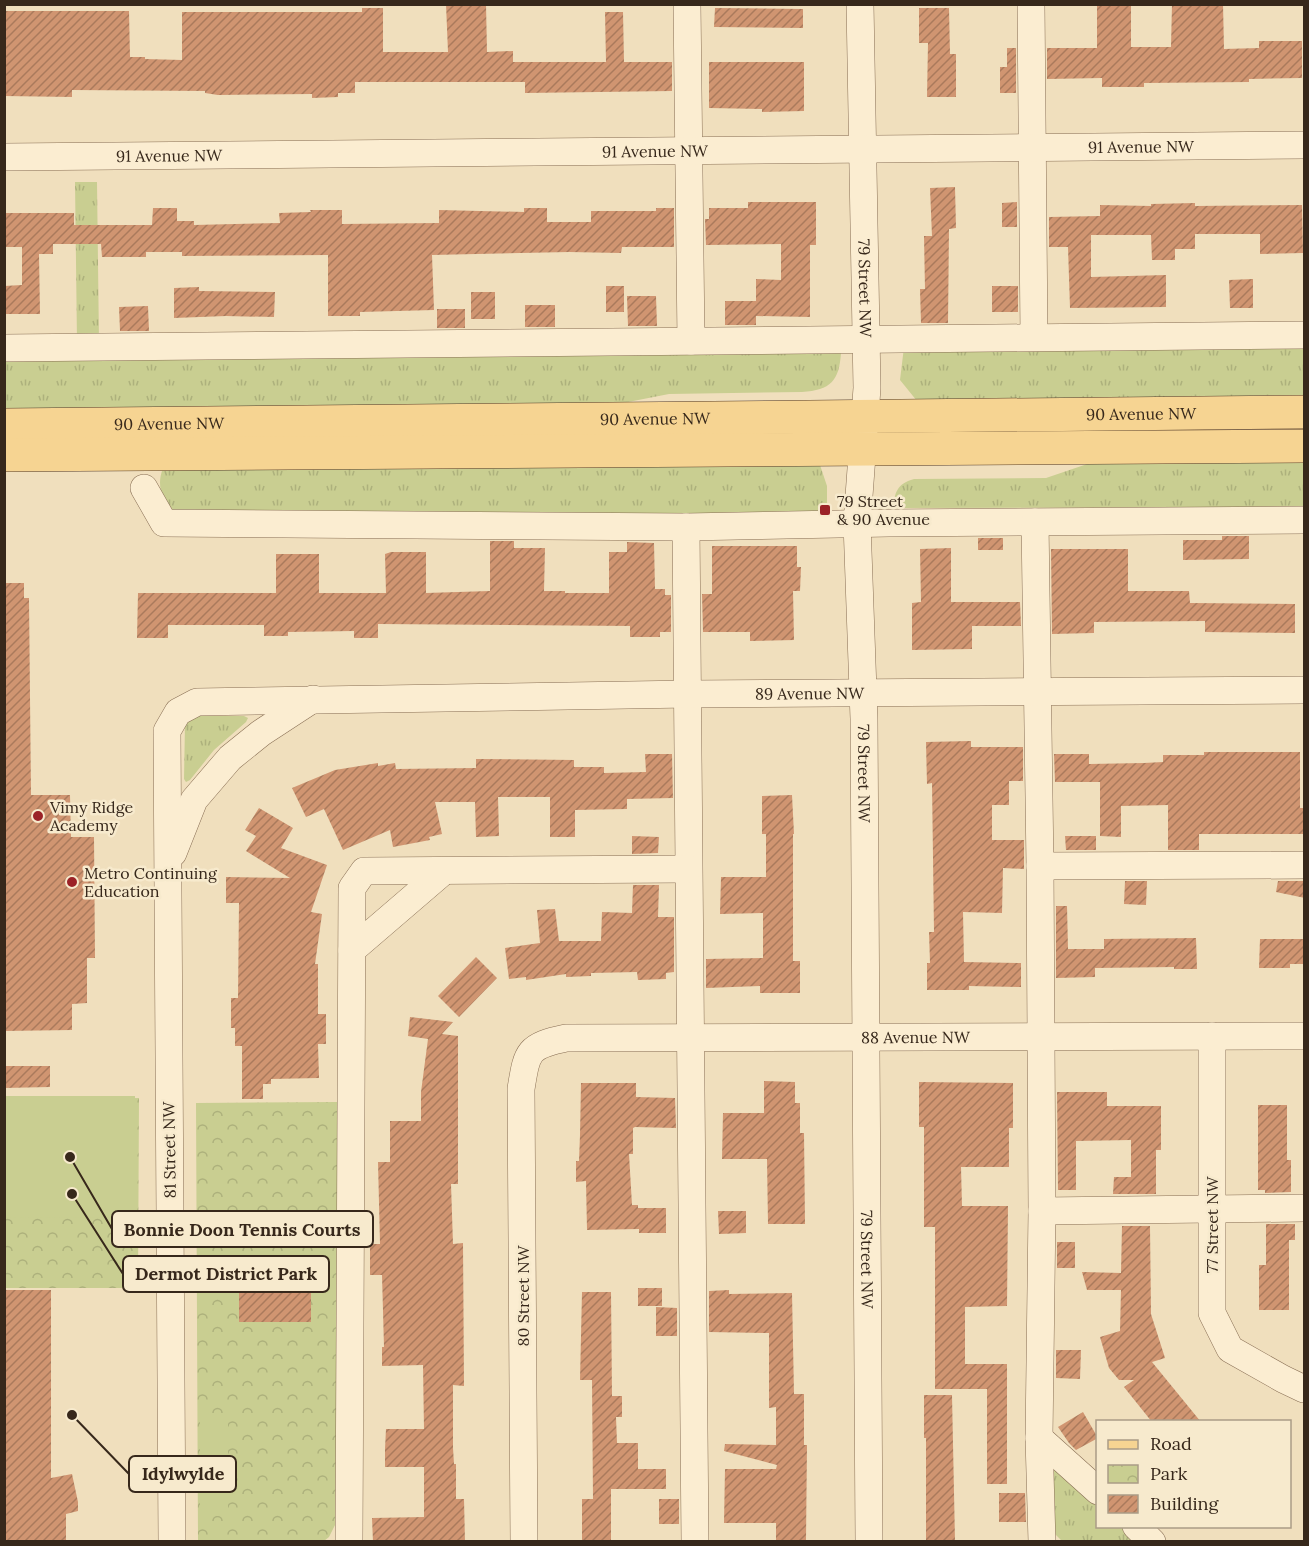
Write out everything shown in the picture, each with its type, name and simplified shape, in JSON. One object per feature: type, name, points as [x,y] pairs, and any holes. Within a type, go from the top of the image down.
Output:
[{"type":"main road","name":"90 Avenue NW","points":[[4,455],[863,432],[1305,411]]},
{"type":"main road","name":"90 Avenue NW","points":[[4,425],[863,432],[1305,446]]},
{"type":"street","points":[[687,4],[691,341]]},
{"type":"street","name":"79 Street NW","points":[[860,4],[867,388],[857,523],[863,693],[869,1542]]},
{"type":"street","points":[[1031,4],[1034,337]]},
{"type":"street","name":"91 Avenue NW","points":[[4,158],[1305,145]]},
{"type":"street","points":[[4,348],[1305,334]]},
{"type":"street","points":[[144,488],[164,523],[686,527],[857,523],[1305,520]]},
{"type":"street","points":[[1035,522],[1040,866],[1039,1037],[1042,1210],[1039,1438],[1042,1542]]},
{"type":"street","points":[[686,527],[695,1542]]},
{"type":"street","name":"89 Avenue NW","points":[[178,712],[197,702],[313,699],[1305,690]]},
{"type":"street","name":"81 Street NW","points":[[167,866],[194,800],[230,758],[261,733],[313,699]]},
{"type":"street","name":"81 Street NW","points":[[172,1542],[167,731],[178,712]]},
{"type":"street","points":[[1040,866],[1305,865]]},
{"type":"street","points":[[349,1542],[352,888],[364,872],[688,869]]},
{"type":"street","points":[[352,950],[444,871]]},
{"type":"street","name":"77 Street NW","points":[[1212,1036],[1212,1313],[1230,1349],[1298,1382]]},
{"type":"street","name":"88 Avenue NW","points":[[530,1052],[544,1042],[566,1038],[1305,1036]]},
{"type":"street","name":"80 Street NW","points":[[524,1542],[521,1089],[525,1064],[530,1052]]},
{"type":"street","points":[[1042,1210],[1305,1208]]},
{"type":"street","points":[[1039,1438],[1096,1489]]},
{"type":"street","points":[[1137,1528],[1152,1542]]},
{"type":"green space","points":[[75,182],[97,182],[99,342],[77,342]]},
{"type":"green space","points":[[1304,344],[1304,395],[917,401],[900,380],[904,347]]},
{"type":"green space","points":[[841,353],[838,371],[832,382],[820,389],[802,392],[669,394],[623,403],[5,413],[4,355]]},
{"type":"green space","points":[[817,456],[827,486],[827,515],[178,516],[165,500],[160,482],[163,468]]},
{"type":"green space","points":[[1304,456],[1304,507],[892,508],[900,486],[914,479],[1046,478],[1099,460]]},
{"type":"green space","points":[[244,716],[248,718],[214,750],[186,782],[184,779],[185,724],[191,718]]},
{"type":"green space","points":[[5,1096],[135,1096],[135,1217],[5,1218]]},
{"type":"green space","points":[[139,1098],[138,1288],[5,1288],[4,1100]]},
{"type":"green space","points":[[337,1102],[337,1521],[329,1537],[324,1541],[198,1541],[196,1103]]},
{"type":"green space","points":[[200,1419],[228,1419],[228,1516],[200,1516]]},
{"type":"green space","points":[[1053,1457],[1096,1498],[1096,1528],[1127,1528],[1141,1541],[1063,1542],[1053,1532]]},
{"type":"building","points":[[446,4],[486,4],[487,52],[513,51],[513,62],[606,62],[605,12],[623,12],[624,62],[672,62],[672,91],[525,93],[525,82],[355,82],[355,93],[338,93],[338,97],[312,98],[312,94],[218,95],[205,93],[205,91],[72,90],[72,97],[4,96],[4,11],[129,11],[130,57],[182,60],[182,12],[362,12],[362,8],[383,8],[383,52],[448,52]]},
{"type":"building","points":[[1097,4],[1131,6],[1131,47],[1171,47],[1172,4],[1223,4],[1224,49],[1259,48],[1259,41],[1302,41],[1302,78],[1249,79],[1249,82],[1144,83],[1144,87],[1102,87],[1102,78],[1047,79],[1047,48],[1097,48]]},
{"type":"building","points":[[715,8],[803,9],[803,28],[714,27]]},
{"type":"building","points":[[919,8],[949,8],[950,54],[956,54],[956,97],[927,97],[928,43],[919,43]]},
{"type":"building","points":[[1007,48],[1016,48],[1016,93],[1000,93],[1000,67],[1007,67]]},
{"type":"building","points":[[709,62],[804,62],[804,111],[762,112],[762,109],[709,108]]},
{"type":"building","points":[[955,187],[956,228],[949,229],[948,323],[921,323],[920,289],[925,289],[924,236],[932,236],[930,188]]},
{"type":"building","points":[[748,202],[816,202],[816,245],[810,245],[810,317],[756,316],[756,325],[725,325],[725,301],[756,301],[756,279],[781,280],[781,244],[706,245],[705,219],[709,219],[709,208],[748,208]]},
{"type":"building","points":[[1017,202],[1017,227],[1002,227],[1002,203]]},
{"type":"building","points":[[1195,203],[1195,206],[1302,205],[1303,253],[1260,254],[1260,234],[1195,234],[1195,249],[1175,249],[1175,260],[1152,260],[1151,235],[1091,235],[1091,277],[1166,275],[1166,307],[1070,308],[1068,247],[1049,247],[1049,217],[1100,216],[1100,205],[1151,206],[1151,204]]},
{"type":"building","points":[[153,208],[177,208],[177,221],[194,221],[194,225],[280,223],[279,213],[311,212],[310,210],[342,210],[342,224],[439,223],[439,210],[524,212],[524,208],[547,208],[547,222],[591,222],[591,211],[656,211],[656,208],[674,208],[674,247],[622,247],[621,253],[432,255],[434,310],[360,312],[360,316],[328,316],[328,255],[182,256],[182,252],[146,252],[146,257],[102,257],[101,244],[53,244],[53,254],[39,254],[40,314],[4,314],[4,286],[22,285],[22,247],[4,247],[4,213],[74,213],[74,225],[152,225]]},
{"type":"building","points":[[1253,279],[1253,308],[1230,308],[1229,280]]},
{"type":"building","points":[[606,286],[624,286],[624,312],[606,312]]},
{"type":"building","points":[[992,286],[1018,286],[1018,312],[992,312]]},
{"type":"building","points":[[199,287],[199,291],[275,292],[274,317],[174,318],[174,288]]},
{"type":"building","points":[[471,292],[495,292],[495,319],[471,319]]},
{"type":"building","points":[[627,296],[656,296],[657,326],[628,326]]},
{"type":"building","points":[[525,305],[555,305],[555,327],[525,327]]},
{"type":"building","points":[[148,306],[149,331],[120,331],[119,307]]},
{"type":"building","points":[[437,309],[465,309],[465,328],[437,328]]},
{"type":"building","points":[[1222,536],[1249,536],[1249,559],[1183,560],[1183,540],[1222,540]]},
{"type":"building","points":[[978,538],[1003,538],[1003,550],[978,550]]},
{"type":"building","points":[[490,541],[514,541],[514,548],[545,548],[544,591],[565,591],[565,593],[609,593],[609,552],[627,552],[627,542],[654,543],[655,589],[665,589],[665,595],[671,595],[671,632],[660,632],[660,637],[630,637],[630,626],[378,624],[378,638],[354,638],[354,631],[288,632],[288,636],[264,636],[264,625],[168,625],[168,638],[137,638],[138,593],[276,593],[276,554],[319,554],[319,593],[386,593],[385,554],[391,552],[426,552],[426,593],[490,591]]},
{"type":"building","points":[[712,546],[797,546],[797,567],[801,567],[800,591],[793,591],[794,640],[750,641],[750,632],[703,632],[702,594],[712,594]]},
{"type":"building","points":[[951,548],[951,602],[1020,602],[1021,626],[972,626],[972,649],[912,650],[912,603],[921,602],[920,549]]},
{"type":"building","points":[[1051,549],[1128,549],[1128,591],[1189,591],[1190,603],[1295,604],[1295,633],[1205,632],[1205,621],[1094,622],[1094,633],[1052,634]]},
{"type":"building","name":"Vimy Ridge Academy","points":[[4,583],[24,583],[24,598],[29,598],[31,795],[70,795],[71,837],[94,837],[95,958],[87,958],[87,1003],[72,1004],[72,1030],[4,1031]]},
{"type":"building","points":[[971,741],[971,747],[1023,747],[1023,781],[1009,781],[1009,805],[992,805],[992,840],[1024,840],[1024,869],[1003,868],[1002,913],[963,912],[964,962],[1021,963],[1021,987],[969,986],[969,990],[927,990],[927,963],[930,963],[929,932],[934,932],[932,783],[927,784],[926,742]]},
{"type":"building","points":[[1204,752],[1300,752],[1300,808],[1303,808],[1303,834],[1199,834],[1199,850],[1168,850],[1168,805],[1121,806],[1121,837],[1100,836],[1100,782],[1055,782],[1054,754],[1089,754],[1089,764],[1163,762],[1163,755],[1204,755]]},
{"type":"building","points":[[645,754],[672,754],[673,798],[627,799],[627,809],[575,810],[575,837],[550,837],[550,797],[498,797],[499,836],[476,837],[475,802],[435,802],[442,834],[429,837],[430,840],[393,847],[390,830],[343,850],[324,809],[306,817],[292,788],[335,770],[378,763],[378,766],[395,763],[396,769],[476,768],[476,759],[574,760],[574,767],[604,767],[604,773],[646,772]]},
{"type":"building","points":[[792,795],[793,961],[800,961],[800,993],[760,993],[760,986],[706,988],[706,959],[763,958],[763,913],[720,914],[721,877],[766,877],[766,834],[762,834],[762,796]]},
{"type":"building","points":[[259,808],[293,828],[281,848],[327,865],[311,912],[322,914],[315,964],[318,964],[318,1014],[326,1014],[326,1044],[318,1044],[319,1078],[271,1079],[271,1084],[263,1084],[263,1099],[242,1099],[242,1046],[235,1046],[235,1028],[231,1028],[231,998],[238,998],[239,903],[226,903],[226,877],[290,878],[246,851],[256,836],[245,830]]},
{"type":"building","points":[[632,836],[659,837],[658,853],[632,854]]},
{"type":"building","points":[[1065,836],[1096,836],[1096,850],[1066,850]]},
{"type":"building","points":[[1125,881],[1147,881],[1146,905],[1124,904]]},
{"type":"building","points":[[1278,881],[1305,881],[1305,898],[1276,892]]},
{"type":"building","points":[[633,885],[659,885],[658,917],[674,917],[674,972],[666,973],[666,979],[638,980],[637,972],[591,973],[591,976],[566,977],[566,974],[526,980],[526,977],[509,979],[505,948],[540,943],[537,910],[555,909],[559,941],[601,941],[602,912],[632,913]]},
{"type":"building","points":[[1056,906],[1067,906],[1068,949],[1104,949],[1104,939],[1196,938],[1197,969],[1095,968],[1095,977],[1056,978]]},
{"type":"building","points":[[1260,939],[1304,939],[1304,964],[1290,964],[1290,968],[1259,968]]},
{"type":"building","points":[[476,957],[497,978],[459,1017],[438,996]]},
{"type":"building","points":[[410,1017],[453,1022],[442,1034],[458,1036],[458,1184],[451,1184],[453,1244],[463,1243],[464,1386],[453,1385],[453,1448],[454,1464],[456,1464],[456,1499],[464,1499],[465,1542],[373,1542],[372,1518],[424,1517],[424,1467],[385,1467],[386,1429],[424,1429],[423,1365],[382,1366],[382,1347],[384,1347],[382,1275],[370,1275],[370,1244],[380,1244],[378,1162],[390,1162],[390,1121],[421,1121],[421,1092],[428,1039],[408,1036]]},
{"type":"building","points":[[4,1066],[50,1066],[50,1087],[4,1088]]},
{"type":"building","points":[[764,1081],[795,1082],[795,1103],[800,1103],[800,1133],[804,1133],[805,1224],[768,1224],[767,1159],[722,1159],[723,1113],[764,1113]]},
{"type":"building","points":[[919,1082],[1013,1083],[1013,1128],[1009,1128],[1009,1167],[961,1167],[962,1206],[1008,1206],[1007,1306],[965,1307],[965,1364],[1007,1364],[1007,1484],[987,1484],[987,1389],[935,1389],[935,1227],[924,1227],[924,1127],[919,1127]]},
{"type":"building","points":[[581,1083],[636,1083],[636,1097],[675,1098],[676,1128],[633,1128],[633,1154],[629,1154],[632,1205],[638,1205],[638,1208],[666,1208],[666,1233],[639,1233],[639,1229],[587,1230],[586,1181],[576,1182],[576,1161],[579,1161]]},
{"type":"building","points":[[1057,1092],[1107,1092],[1107,1106],[1161,1106],[1161,1150],[1156,1150],[1156,1194],[1113,1194],[1114,1177],[1131,1177],[1131,1140],[1076,1141],[1076,1190],[1058,1190]]},
{"type":"building","points":[[1258,1105],[1287,1105],[1287,1160],[1291,1160],[1291,1192],[1265,1193],[1265,1190],[1258,1190]]},
{"type":"building","points":[[718,1211],[746,1211],[746,1233],[719,1234]]},
{"type":"building","points":[[1266,1224],[1295,1224],[1295,1240],[1289,1240],[1289,1310],[1259,1310],[1259,1265],[1266,1265]]},
{"type":"building","points":[[1122,1226],[1150,1226],[1151,1314],[1165,1358],[1152,1362],[1199,1420],[1150,1420],[1124,1387],[1134,1380],[1119,1380],[1109,1368],[1100,1337],[1120,1331],[1121,1290],[1087,1290],[1082,1272],[1121,1273]]},
{"type":"building","points":[[1057,1242],[1075,1242],[1075,1268],[1057,1268]]},
{"type":"building","points":[[239,1273],[311,1273],[311,1322],[239,1322]]},
{"type":"building","points":[[638,1288],[662,1288],[662,1306],[638,1306]]},
{"type":"building","points":[[4,1290],[51,1290],[51,1478],[72,1474],[78,1502],[78,1511],[66,1514],[66,1542],[4,1542]]},
{"type":"building","points":[[729,1290],[729,1294],[792,1293],[794,1394],[804,1394],[804,1445],[807,1445],[806,1540],[776,1540],[776,1523],[724,1523],[725,1469],[776,1469],[777,1465],[724,1451],[725,1444],[776,1445],[776,1407],[769,1408],[769,1333],[709,1332],[709,1291]]},
{"type":"building","points":[[582,1292],[611,1292],[612,1396],[622,1396],[622,1417],[616,1417],[617,1443],[638,1443],[638,1469],[666,1469],[666,1489],[611,1489],[611,1540],[582,1540],[582,1499],[593,1499],[592,1380],[580,1380]]},
{"type":"building","points":[[656,1307],[677,1308],[677,1336],[656,1336]]},
{"type":"building","points":[[1056,1350],[1081,1350],[1080,1379],[1056,1378]]},
{"type":"building","points":[[924,1395],[952,1395],[955,1541],[926,1541]]},
{"type":"building","points":[[1083,1412],[1096,1435],[1096,1439],[1076,1450],[1058,1427]]},
{"type":"building","points":[[999,1493],[1025,1493],[1026,1522],[999,1522]]},
{"type":"building","points":[[659,1499],[679,1499],[679,1524],[659,1524]]},
{"type":"place","name":"79 Street & 90 Avenue","points":[[825,510]]},
{"type":"place","name":"Vimy Ridge Academy","points":[[38,816]]},
{"type":"place","name":"Metro Continuing Education","points":[[72,882]]},
{"type":"place","name":"Bonnie Doon Tennis Courts","points":[[70,1157]]},
{"type":"place","name":"Dermot District Park","points":[[72,1194]]},
{"type":"place","name":"Idylwylde","points":[[72,1415]]}]
